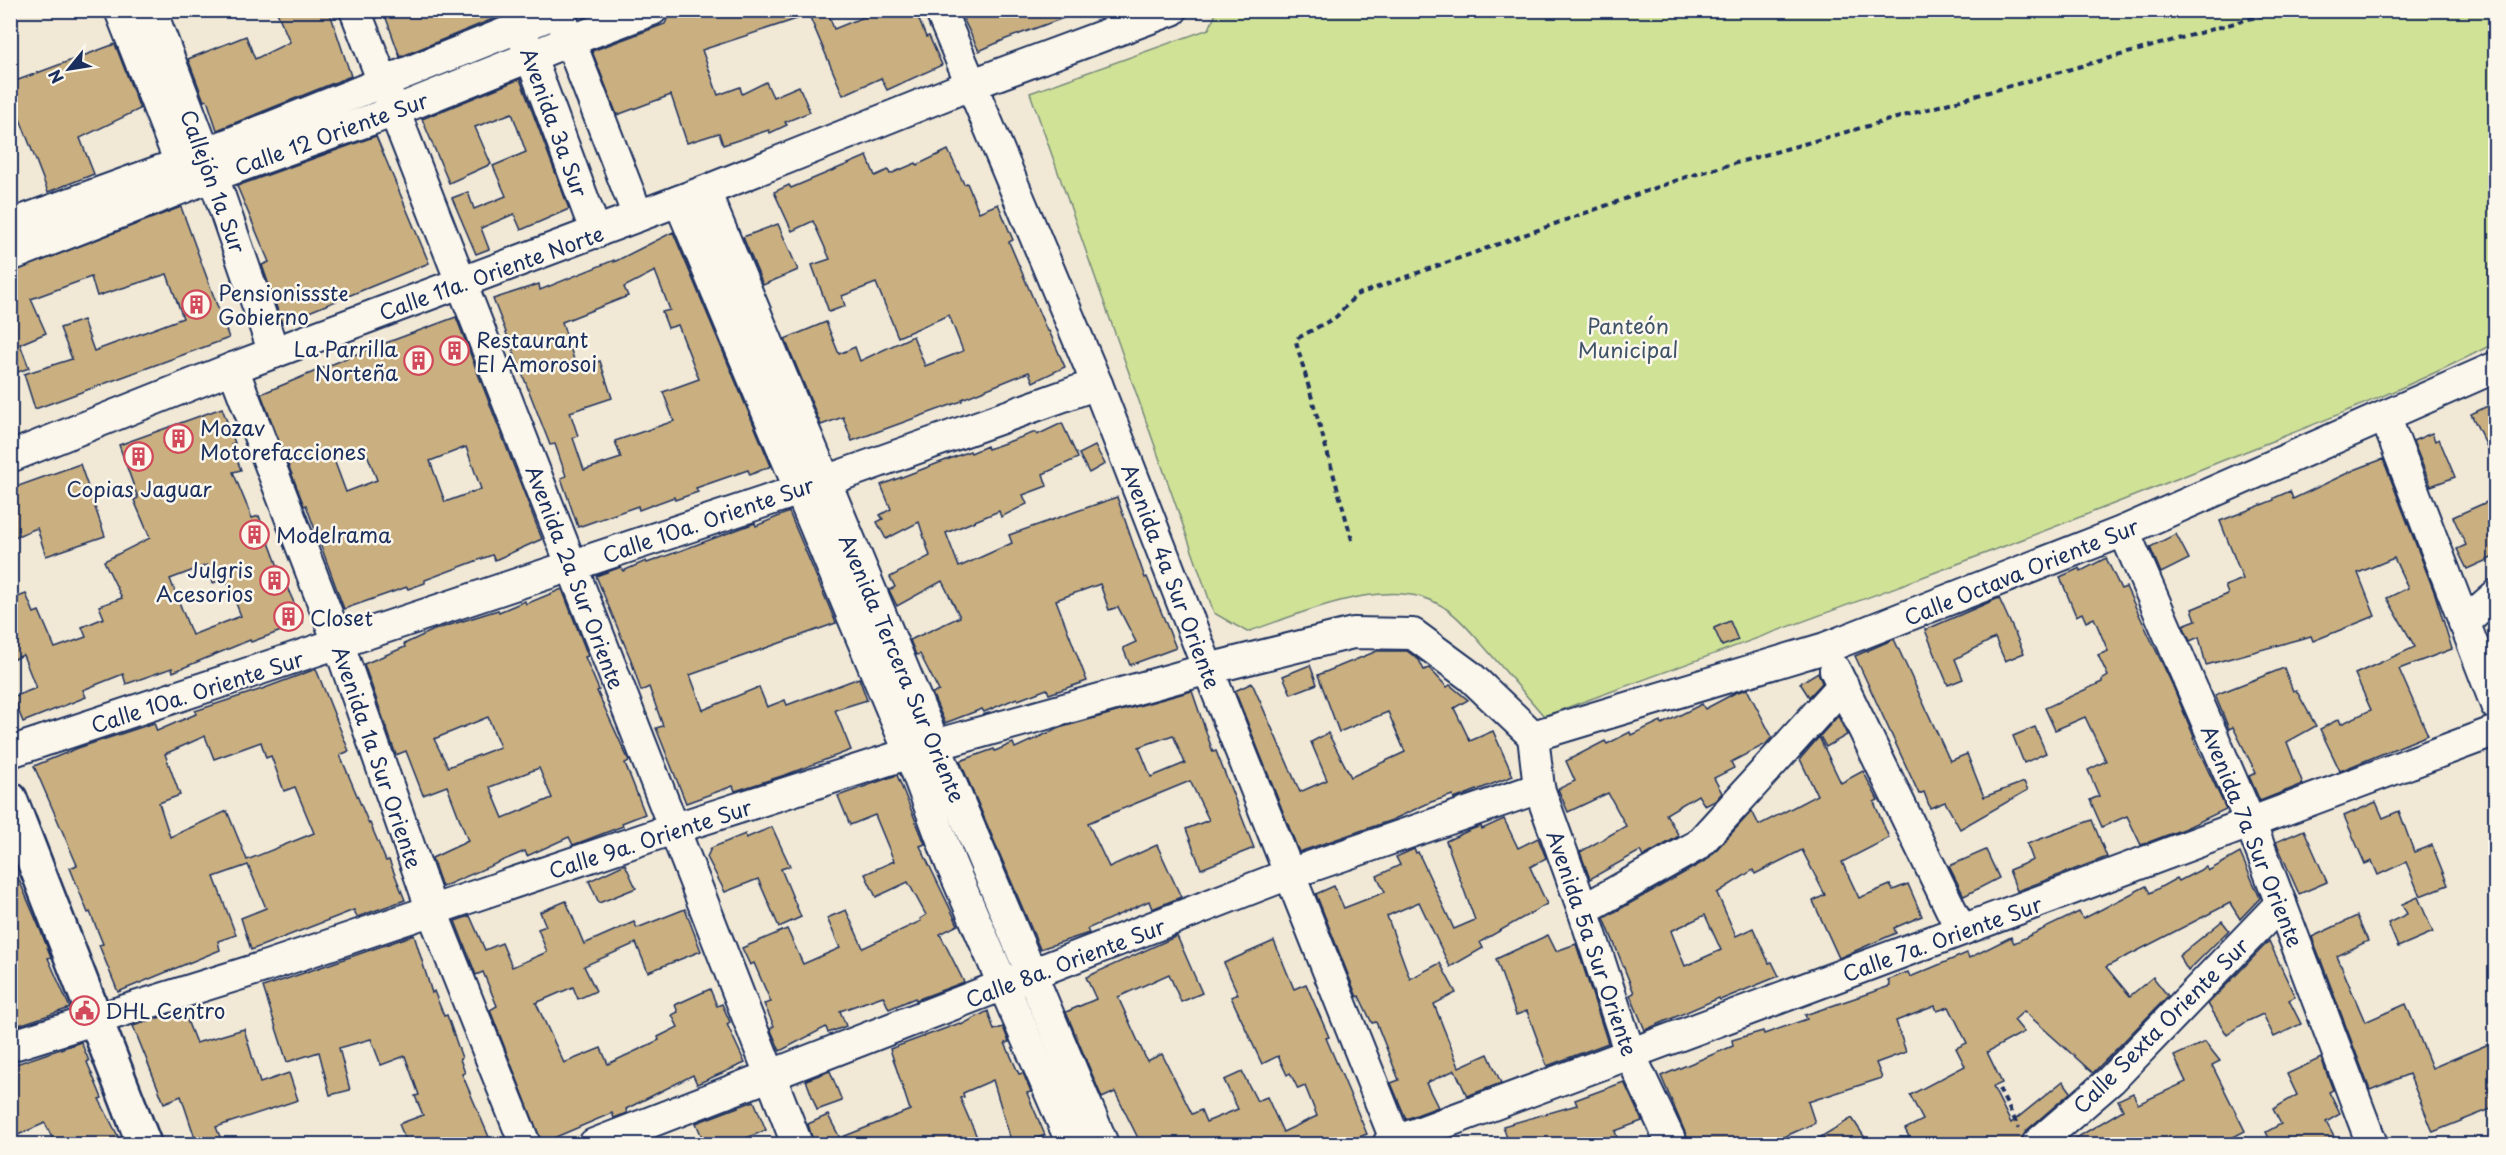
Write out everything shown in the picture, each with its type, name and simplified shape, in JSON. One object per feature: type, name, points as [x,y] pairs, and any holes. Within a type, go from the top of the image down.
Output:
[{"type":"main road","points":[[10,799],[144,1144]]},
{"type":"street","name":"Callejón 1a Sur","points":[[120,10],[197,169],[274,353]]},
{"type":"street","name":"Callejón 1a Sur","points":[[151,10],[197,169]]},
{"type":"street","name":"Avenida 2a Sur Oriente","points":[[355,10],[797,1144]]},
{"type":"street","name":"Calle 12 Oriente Sur","points":[[13,224],[395,111],[652,10]]},
{"type":"street","name":"Avenida 4a Sur Oriente","points":[[940,10],[1097,384],[1394,1144]]},
{"type":"street","name":"Calle 11a. Oriente Norte","points":[[10,457],[233,368],[596,233],[970,85],[1172,10]]},
{"type":"street","name":"Calle 12 Oriente Sur","points":[[18,253],[517,18],[560,11]]},
{"type":"street","name":"Avenida 3a Sur","points":[[560,11],[569,41],[638,216]]},
{"type":"street","name":"Avenida 3a Sur","points":[[517,18],[596,233]]},
{"type":"street","name":"Avenida Tercera Sur Oriente","points":[[692,196],[922,750],[1032,974],[1103,1144]]},
{"type":"street","points":[[13,224],[18,253]]},
{"type":"street","name":"Calle Octava Oriente Sur","points":[[1533,736],[1825,648],[2124,531],[2496,367]]},
{"type":"street","name":"Avenida 1a Sur Oriente","points":[[233,368],[339,645],[432,911],[525,1144]]},
{"type":"street","name":"Calle 10a. Oriente Sur","points":[[10,752],[339,645],[812,485],[1097,384]]},
{"type":"street","points":[[2385,416],[2496,705]]},
{"type":"street","name":"Avenida 7a Sur Oriente","points":[[2124,531],[2250,822],[2372,1144]]},
{"type":"street","points":[[2464,623],[2496,595]]},
{"type":"street","name":"Calle 9a. Oriente Sur","points":[[10,1046],[264,967],[674,829],[922,750],[1208,669],[1353,633],[1413,634],[1470,676],[1533,736]]},
{"type":"street","points":[[1825,648],[1961,930]]},
{"type":"street","points":[[1583,910],[1698,845],[1843,685]]},
{"type":"street","name":"Calle 7a. Oriente Sur","points":[[1394,1144],[2496,731]]},
{"type":"street","name":"Avenida 5a Sur Oriente","points":[[1533,736],[1539,788],[1583,910],[1630,1054],[1672,1144]]},
{"type":"street","name":"Avenida Tercera Sur Oriente","points":[[922,750],[951,864],[1072,1144]]},
{"type":"street","name":"Calle 8a. Oriente Sur","points":[[594,1144],[1289,874],[1539,788]]},
{"type":"street","name":"Calle Sexta Oriente Sur","points":[[2030,1140],[2112,1080],[2281,903]]},
{"type":"path","points":[[1352,540],[1296,342],[1298,338],[1336,316],[1356,295],[1686,177],[2281,10]]},
{"type":"path","points":[[1999,1089],[2030,1140]]},
{"type":"green space","name":"Panteón Municipal","points":[[1217,11],[2495,11],[2495,343],[2381,397],[2104,508],[1865,599],[1544,716],[1462,622],[1445,608],[1424,598],[1399,594],[1347,599],[1247,632],[1214,613],[1030,93],[1209,29]]},
{"type":"building","points":[[276,10],[329,10],[351,76],[217,130],[207,100],[204,101],[188,59],[246,36],[255,59],[290,42]]},
{"type":"building","points":[[410,10],[515,10],[400,57],[386,18]]},
{"type":"building","points":[[671,10],[827,10],[834,29],[881,10],[915,10],[926,37],[929,36],[942,65],[887,90],[881,78],[843,95],[809,15],[702,50],[718,95],[740,87],[742,94],[766,82],[773,97],[799,86],[810,112],[785,122],[787,125],[770,133],[769,130],[723,145],[719,133],[687,143],[671,95],[617,115],[592,51],[665,24]]},
{"type":"building","points":[[959,10],[1080,10],[1080,12],[979,51]]},
{"type":"building","points":[[115,44],[140,109],[80,138],[94,174],[48,192],[20,119],[10,123],[10,83]]},
{"type":"building","points":[[520,79],[569,209],[521,230],[514,214],[481,228],[489,249],[476,254],[452,198],[468,192],[474,209],[506,196],[493,166],[526,152],[512,113],[475,127],[491,164],[449,183],[422,119]]},
{"type":"building","points":[[376,136],[429,263],[282,323],[262,265],[269,262],[237,186]]},
{"type":"building","points":[[948,150],[964,184],[967,183],[979,212],[998,204],[1013,240],[1009,242],[1065,367],[1033,382],[1029,372],[962,399],[962,401],[852,441],[843,417],[821,425],[785,339],[826,322],[839,354],[855,347],[860,361],[913,336],[925,366],[963,351],[949,315],[898,337],[876,283],[842,296],[845,306],[829,312],[812,265],[830,259],[813,221],[792,231],[774,192],[789,185],[791,188],[867,156],[875,176],[888,170],[890,174],[916,163],[917,165]]},
{"type":"building","name":"Pensionissste Gobierno","points":[[181,207],[229,338],[35,409],[24,374],[72,359],[60,328],[83,320],[94,351],[183,318],[167,274],[97,296],[91,277],[31,299],[46,333],[20,344],[29,368],[10,375],[10,273]]},
{"type":"building","points":[[778,224],[798,270],[763,285],[743,237]]},
{"type":"building","points":[[673,232],[771,466],[750,475],[748,470],[696,488],[698,492],[675,500],[674,497],[639,510],[638,506],[578,527],[561,478],[566,476],[555,444],[550,445],[493,299],[539,284],[540,290],[614,260],[614,262]],"holes":[[[655,271],[670,310],[662,312],[668,328],[678,325],[699,379],[663,392],[674,421],[615,441],[621,458],[584,470],[573,438],[578,436],[570,412],[612,398],[600,361],[577,369],[562,322],[628,296],[624,287]]]},
{"type":"building","points":[[456,317],[542,539],[495,560],[492,555],[425,580],[425,583],[344,609],[306,505],[304,506],[261,394],[364,351]],"holes":[[[364,446],[377,480],[346,492],[333,457]],[[466,447],[481,489],[445,502],[430,461]]]},
{"type":"building","points":[[2496,402],[2496,465],[2471,414]]},
{"type":"building","points":[[222,408],[235,443],[231,444],[241,470],[233,472],[252,518],[259,516],[303,623],[251,642],[250,640],[173,672],[172,668],[126,684],[123,674],[83,690],[86,697],[23,722],[13,697],[36,688],[23,655],[10,661],[10,600],[26,594],[34,613],[39,611],[55,648],[86,637],[82,627],[104,618],[99,606],[122,598],[104,561],[150,538],[134,500],[138,498],[119,445]],"holes":[[[207,565],[213,583],[226,578],[241,616],[192,635],[170,579]]]},
{"type":"building","points":[[1062,423],[1078,458],[1043,474],[1047,486],[1023,495],[1027,504],[1001,517],[999,511],[946,533],[959,567],[1012,543],[1009,535],[1117,497],[1145,578],[1147,577],[1176,648],[1130,665],[1123,648],[1136,642],[1118,607],[1109,610],[1100,584],[1056,600],[1087,681],[1049,694],[1047,689],[1018,700],[1017,698],[984,712],[982,709],[945,723],[932,693],[939,691],[920,654],[916,655],[910,640],[960,617],[942,581],[897,606],[889,590],[895,587],[890,577],[930,556],[919,522],[886,539],[877,522],[883,519],[880,515],[891,509],[881,485],[970,451],[971,453],[987,446],[988,449],[1036,432],[1037,435]]},
{"type":"building","points":[[2432,433],[2435,441],[2439,439],[2455,477],[2431,486],[2413,441]]},
{"type":"building","points":[[1095,446],[1105,464],[1089,473],[1079,454]]},
{"type":"building","points":[[2383,459],[2435,594],[2452,649],[2399,669],[2428,735],[2340,771],[2320,729],[2339,719],[2341,724],[2371,710],[2355,674],[2415,647],[2387,598],[2408,588],[2394,558],[2358,573],[2375,616],[2313,641],[2311,636],[2206,665],[2199,637],[2190,641],[2183,625],[2196,620],[2192,609],[2228,594],[2225,586],[2243,579],[2220,521],[2274,500],[2290,491],[2293,499]]},
{"type":"building","points":[[80,464],[105,536],[46,556],[37,528],[10,539],[10,489]]},
{"type":"building","points":[[2496,498],[2496,556],[2467,569],[2457,549],[2466,545],[2453,517]]},
{"type":"building","points":[[789,512],[836,623],[690,675],[703,710],[759,687],[767,707],[785,700],[787,705],[859,678],[867,700],[835,710],[851,750],[788,774],[735,791],[733,786],[686,803],[656,728],[663,726],[649,687],[641,691],[631,660],[596,576],[621,567],[623,571],[755,523],[756,526]]},
{"type":"building","points":[[2176,534],[2189,559],[2161,573],[2150,547]]},
{"type":"building","points":[[2106,558],[2121,589],[2126,587],[2172,684],[2193,738],[2226,809],[2186,828],[2141,845],[2127,816],[2102,827],[2090,800],[2099,796],[2088,770],[2106,761],[2085,717],[2055,730],[2045,708],[2102,682],[2108,676],[2098,655],[2108,651],[2094,618],[2086,622],[2082,613],[2076,616],[2060,577],[2080,568],[2081,571]]},
{"type":"building","points":[[562,589],[588,656],[585,657],[599,690],[597,691],[629,761],[625,763],[645,814],[622,823],[623,826],[573,845],[569,837],[527,856],[525,851],[442,887],[432,858],[468,841],[447,786],[423,795],[406,751],[396,755],[364,664],[405,647],[404,644],[434,630],[498,610],[499,612],[525,601],[526,604]],"holes":[[[488,717],[500,747],[448,767],[434,739]],[[539,768],[552,798],[503,818],[490,787]]]},
{"type":"building","points":[[1999,598],[2024,653],[2005,661],[1995,638],[1955,659],[1963,679],[1948,685],[1925,630]]},
{"type":"building","points":[[1730,621],[1738,640],[1722,646],[1714,628]]},
{"type":"building","points":[[1894,639],[1950,761],[1967,754],[1984,797],[2024,782],[2028,790],[1960,829],[1945,802],[1930,808],[1924,792],[1919,794],[1855,656]]},
{"type":"building","points":[[1377,651],[1407,651],[1419,660],[1424,670],[1429,668],[1447,687],[1450,685],[1468,700],[1454,708],[1470,741],[1493,731],[1513,776],[1454,799],[1453,795],[1431,802],[1392,820],[1299,852],[1235,691],[1252,683],[1300,792],[1327,780],[1311,742],[1328,733],[1351,777],[1405,752],[1388,712],[1339,732],[1318,675]]},
{"type":"building","points":[[1310,665],[1317,684],[1291,694],[1283,676]]},
{"type":"building","points":[[2284,668],[2293,691],[2296,690],[2316,726],[2287,742],[2303,784],[2260,801],[2249,776],[2256,773],[2233,727],[2229,729],[2215,695]]},
{"type":"building","points":[[316,669],[349,751],[340,755],[405,900],[357,917],[354,910],[251,950],[241,918],[266,908],[248,865],[214,877],[236,935],[218,941],[220,950],[118,992],[99,945],[103,944],[70,868],[77,865],[34,766],[78,748],[154,723],[157,731],[196,714],[195,711]],"holes":[[[205,736],[214,759],[261,742],[266,758],[271,756],[284,791],[295,787],[314,833],[247,860],[227,811],[170,837],[159,803],[180,795],[165,754]]]},
{"type":"building","points":[[1818,672],[1822,683],[1809,697],[1800,683]]},
{"type":"building","points":[[1747,689],[1772,737],[1766,744],[1731,762],[1734,768],[1714,778],[1722,793],[1715,801],[1705,806],[1698,795],[1666,814],[1679,836],[1643,857],[1640,851],[1590,879],[1580,852],[1626,826],[1608,793],[1568,812],[1558,789],[1575,781],[1566,761],[1605,741],[1607,744],[1630,732],[1631,735],[1661,721],[1662,724],[1702,704],[1705,709]]},
{"type":"building","points":[[1192,691],[1213,752],[1216,751],[1254,848],[1201,869],[1186,829],[1209,820],[1190,781],[1088,823],[1109,867],[1157,845],[1181,897],[1152,909],[1149,901],[1087,929],[1089,933],[1040,949],[960,761],[1013,743],[1015,748],[1059,728]],"holes":[[[1173,735],[1185,763],[1151,777],[1139,747]]]},
{"type":"building","points":[[1838,716],[1847,735],[1826,747],[1820,736]]},
{"type":"building","points":[[2035,727],[2046,753],[2024,763],[2013,736]]},
{"type":"building","points":[[1819,737],[1841,783],[1863,771],[1878,800],[1874,802],[1889,838],[1842,862],[1859,898],[1890,885],[1893,890],[1908,884],[1922,916],[1894,928],[1896,933],[1839,958],[1813,901],[1825,895],[1802,850],[1755,874],[1753,870],[1717,893],[1736,936],[1753,928],[1769,963],[1772,962],[1779,976],[1720,1000],[1719,998],[1645,1030],[1630,995],[1634,993],[1604,918],[1707,860],[1752,811],[1759,825],[1817,795],[1800,759]],"holes":[[[1705,915],[1721,950],[1685,966],[1671,931]]]},
{"type":"building","points":[[897,775],[925,844],[920,846],[958,925],[940,934],[964,982],[889,1009],[883,996],[840,1011],[846,1026],[828,1033],[826,1027],[780,1051],[770,1028],[774,1026],[764,1004],[771,1002],[754,963],[750,965],[742,948],[787,929],[803,964],[840,948],[827,918],[846,910],[863,948],[921,921],[920,919],[926,915],[908,882],[876,897],[865,874],[894,861],[875,815],[850,825],[838,796]]},
{"type":"building","points":[[2376,802],[2383,818],[2399,811],[2414,852],[2432,845],[2448,885],[2420,896],[2406,862],[2378,875],[2372,861],[2365,864],[2344,816]]},
{"type":"building","points":[[1504,819],[1518,848],[1538,838],[1546,858],[1530,867],[1547,904],[1480,942],[1483,948],[1450,967],[1419,902],[1387,916],[1410,979],[1440,963],[1456,993],[1434,1004],[1459,1067],[1488,1054],[1501,1083],[1467,1096],[1455,1070],[1426,1083],[1438,1107],[1406,1119],[1391,1083],[1399,1080],[1376,1022],[1372,1023],[1359,996],[1357,997],[1316,894],[1334,886],[1344,908],[1385,892],[1377,876],[1400,865],[1396,857],[1414,849],[1416,853],[1418,852],[1454,929],[1475,920],[1446,841]]},
{"type":"building","points":[[2092,820],[2107,857],[2017,891],[2009,870],[2033,860],[2027,844]]},
{"type":"building","points":[[772,827],[790,866],[781,869],[801,917],[779,927],[758,879],[725,892],[707,857],[711,848],[745,834],[746,838]]},
{"type":"building","points":[[2304,830],[2327,882],[2299,894],[2276,842]]},
{"type":"building","points":[[1986,850],[1999,878],[1964,896],[1949,866]]},
{"type":"building","points":[[2240,853],[2260,898],[2240,919],[2230,903],[2106,967],[2130,996],[2153,977],[2168,996],[2093,1073],[2024,1011],[2014,1020],[2024,1032],[1987,1052],[2002,1083],[1993,1087],[2011,1123],[2063,1081],[2071,1092],[2026,1131],[2020,1144],[1913,1144],[1905,1129],[1923,1120],[1910,1095],[1965,1066],[1956,1048],[1967,1043],[1949,1007],[1937,1011],[1935,1006],[1896,1021],[1906,1052],[1876,1063],[1882,1078],[1808,1102],[1815,1123],[1768,1144],[1690,1144],[1661,1076],[1733,1046],[1732,1040],[1763,1031],[1764,1034],[1807,1019],[1805,1015],[1890,986],[1888,980],[1908,972],[1910,977],[1967,953],[1969,958],[2011,937],[2014,943],[2079,912],[2083,919],[2146,886],[2150,893],[2177,878],[2179,881],[2206,867],[2208,871]]},
{"type":"building","points":[[10,859],[70,1008],[10,1028]]},
{"type":"building","points":[[625,864],[636,888],[599,903],[589,881]]},
{"type":"building","points":[[2418,897],[2433,932],[2398,947],[2388,923],[2407,914],[2402,904]]},
{"type":"building","points":[[566,901],[584,944],[634,922],[637,928],[685,909],[701,951],[648,972],[636,943],[584,966],[596,991],[578,999],[573,987],[536,1003],[564,1063],[601,1048],[608,1064],[659,1040],[658,1037],[678,1027],[672,1015],[678,1012],[675,1005],[710,989],[717,1006],[722,1004],[730,1022],[727,1024],[745,1063],[697,1084],[693,1075],[626,1109],[627,1113],[614,1118],[612,1113],[542,1143],[490,1010],[497,1006],[483,972],[476,975],[455,921],[470,916],[485,950],[502,943],[512,967],[547,952],[538,929],[546,926],[540,912]]},
{"type":"building","points":[[2357,916],[2368,941],[2337,956],[2365,1022],[2406,1004],[2432,1068],[2496,1041],[2496,1107],[2433,1132],[2409,1074],[2370,1090],[2312,937]]},
{"type":"building","points":[[2222,921],[2229,930],[2188,971],[2179,956]]},
{"type":"building","points":[[414,935],[432,993],[434,991],[444,1016],[447,1015],[462,1058],[460,1059],[465,1073],[462,1074],[492,1144],[407,1144],[399,1124],[423,1115],[415,1096],[419,1095],[405,1056],[381,1065],[371,1039],[339,1048],[350,1090],[330,1095],[319,1052],[287,1062],[263,987]]},
{"type":"building","points":[[1548,935],[1556,951],[1576,944],[1608,1043],[1547,1066],[1527,1011],[1516,1015],[1496,959]]},
{"type":"building","points":[[1177,936],[1202,993],[1181,1002],[1169,974],[1118,997],[1147,1061],[1162,1054],[1192,1114],[1201,1110],[1206,1122],[1238,1109],[1224,1080],[1242,1072],[1257,1101],[1267,1097],[1283,1132],[1317,1116],[1305,1086],[1298,1089],[1290,1073],[1287,1075],[1278,1056],[1262,1064],[1231,997],[1238,994],[1224,963],[1274,941],[1294,989],[1306,984],[1329,1037],[1326,1038],[1367,1134],[1341,1144],[1141,1144],[1115,1092],[1102,1098],[1066,1012],[1096,999],[1086,977]]},
{"type":"building","points":[[2269,941],[2295,997],[2289,1000],[2301,1024],[2274,1037],[2263,1014],[2227,1035],[2208,1004]]},
{"type":"building","points":[[183,1010],[196,1043],[244,1029],[260,1083],[289,1073],[298,1100],[216,1127],[223,1144],[197,1144],[181,1096],[164,1103],[133,1026]]},
{"type":"building","points":[[988,1011],[994,1030],[1003,1027],[1009,1042],[1005,1043],[1019,1074],[1023,1073],[1030,1089],[1031,1092],[1027,1093],[1045,1135],[1023,1144],[1012,1144],[993,1080],[963,1093],[964,1097],[960,1098],[980,1144],[814,1144],[808,1124],[828,1115],[840,1138],[910,1110],[890,1049],[960,1023],[961,1025]]},
{"type":"building","points":[[81,1042],[102,1098],[99,1099],[122,1144],[55,1144],[45,1123],[18,1135],[10,1118],[10,1066]]},
{"type":"building","points":[[2205,1042],[2220,1061],[2212,1065],[2245,1131],[2220,1144],[2066,1144],[2123,1110],[2118,1100],[2133,1093],[2138,1104],[2186,1082],[2174,1056]]},
{"type":"building","points":[[2321,1058],[2333,1090],[2329,1092],[2340,1114],[2326,1122],[2338,1144],[2272,1144],[2266,1132],[2281,1124],[2273,1109],[2297,1095],[2287,1074]]},
{"type":"building","points":[[830,1071],[842,1101],[817,1110],[806,1080]]},
{"type":"building","points":[[1624,1082],[1642,1121],[1615,1131],[1619,1144],[1509,1144],[1503,1126],[1577,1105],[1575,1100]]},
{"type":"building","points":[[754,1101],[766,1130],[732,1144],[705,1144],[696,1123]]},
{"type":"building","points":[[1852,1118],[1869,1144],[1809,1144]]},
{"type":"place","name":"Pensionissste Gobierno","points":[[197,304]]},
{"type":"place","name":"Restaurant El Amorosoi","points":[[455,351]]},
{"type":"place","name":"La Parrilla Norteña","points":[[419,360]]},
{"type":"place","name":"Mozav Motorefacciones","points":[[179,439]]},
{"type":"place","name":"Copias Jaguar","points":[[139,457]]},
{"type":"place","name":"Modelrama","points":[[255,534]]},
{"type":"place","name":"Julgris Acesorios","points":[[274,581]]},
{"type":"place","name":"Closet","points":[[289,617]]},
{"type":"place","name":"DHL Centro","points":[[84,1010]]}]
